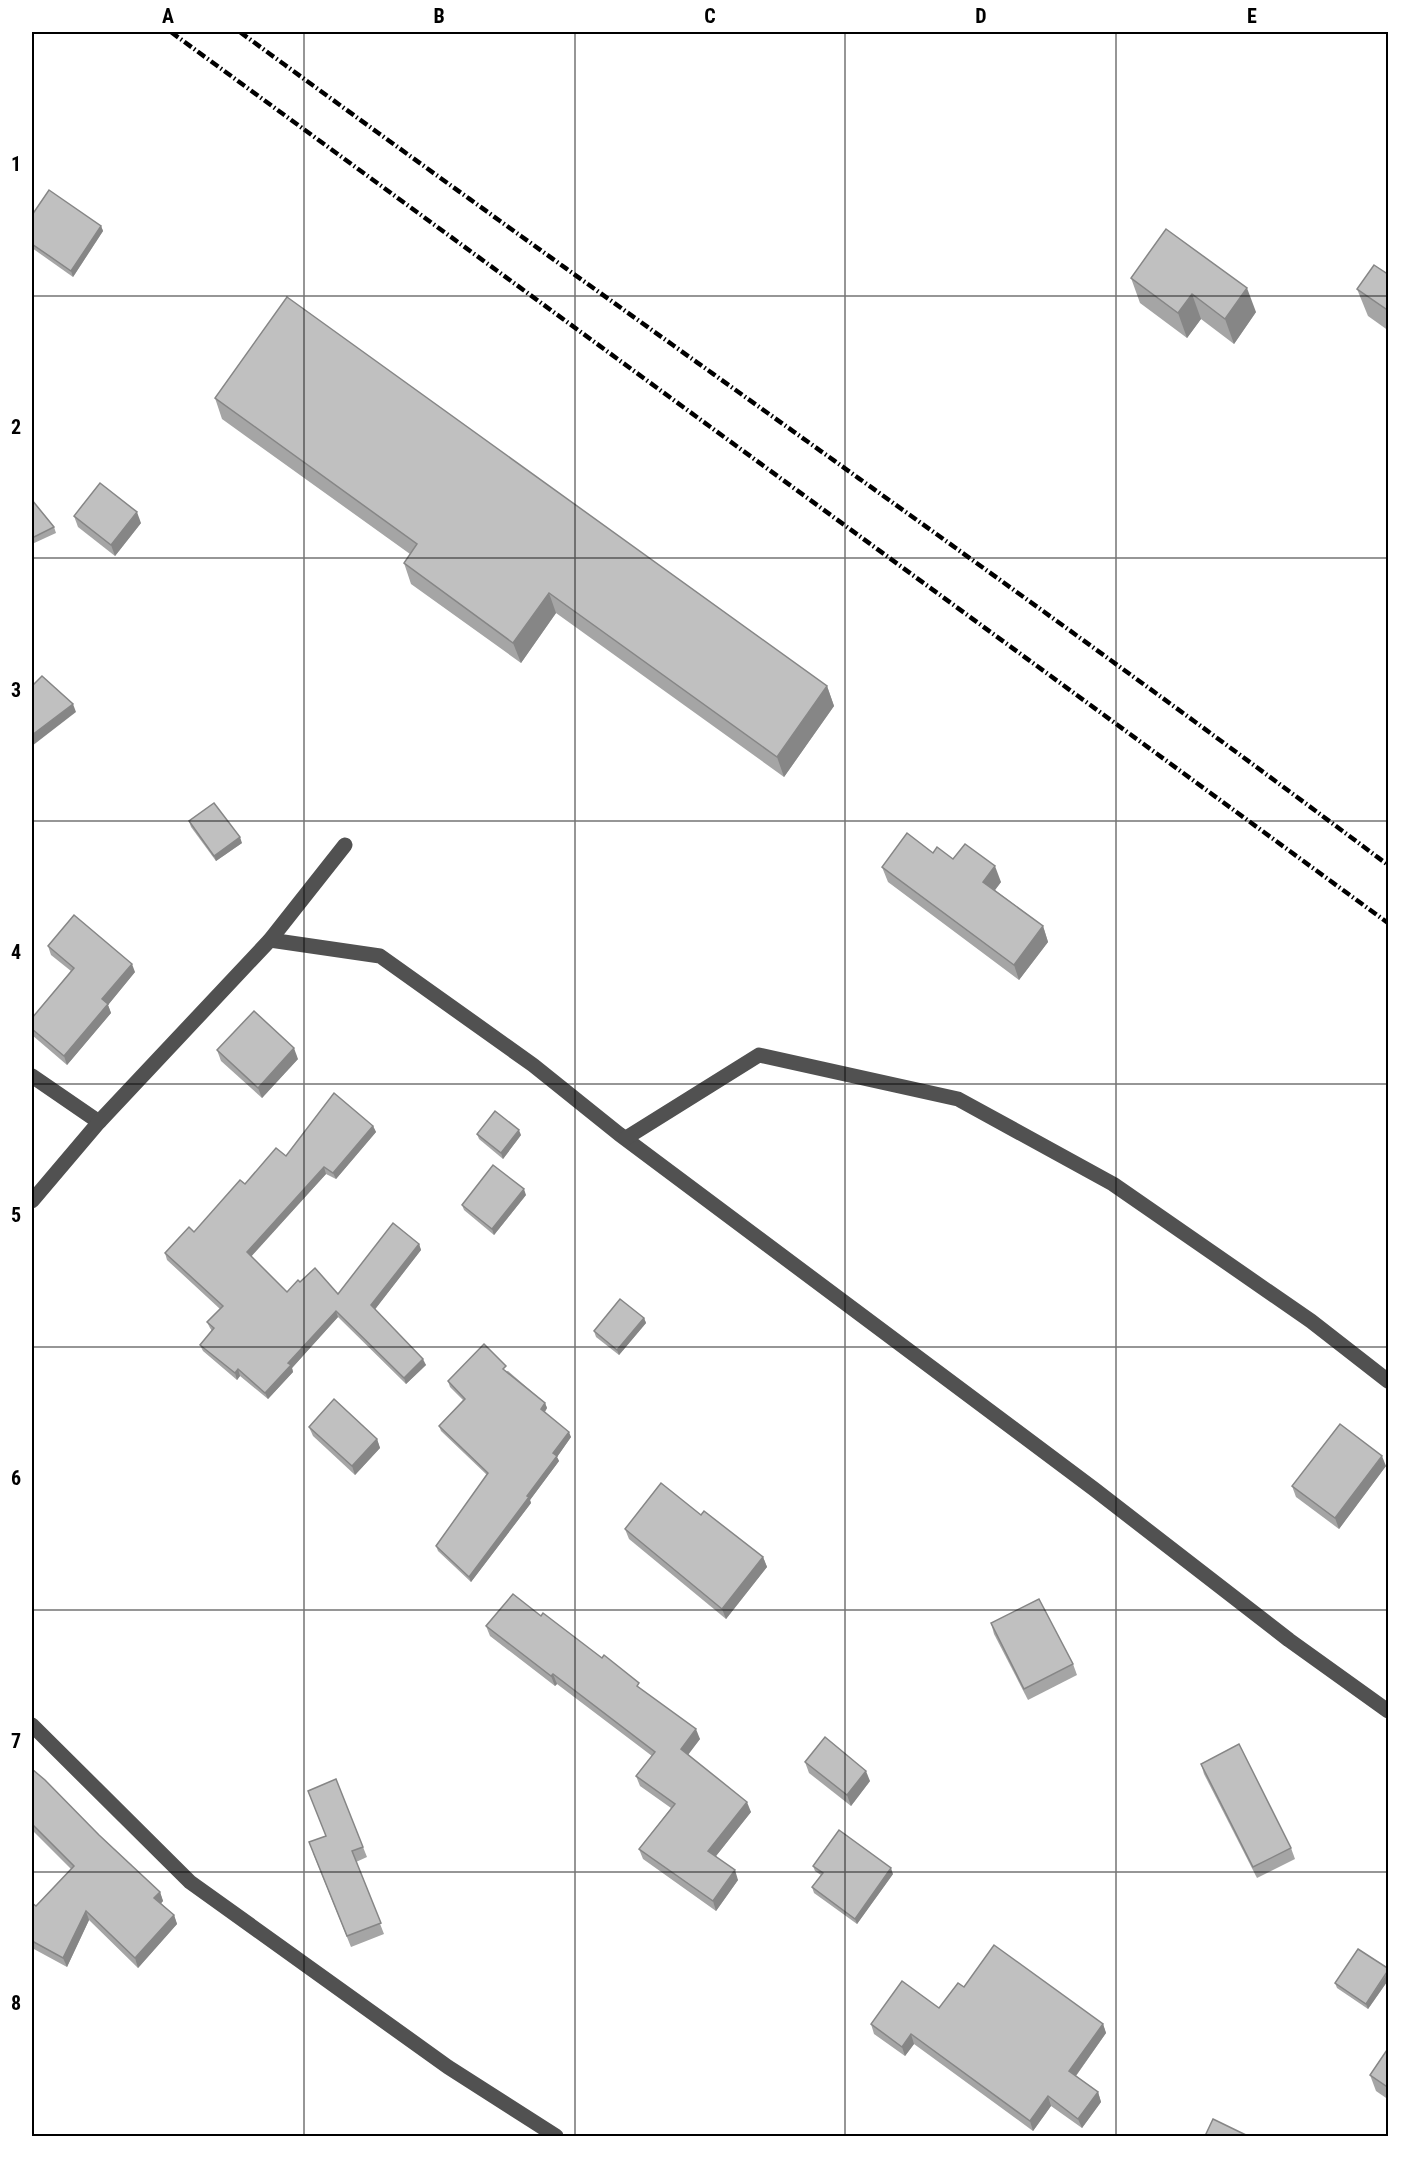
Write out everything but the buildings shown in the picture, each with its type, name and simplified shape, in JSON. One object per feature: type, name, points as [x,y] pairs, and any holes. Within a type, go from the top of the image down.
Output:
[{"type":"street","points":[[32,1201],[99,1122],[270,940],[345,845]]},
{"type":"street","points":[[270,940],[380,956],[533,1065],[626,1138],[1094,1489],[1289,1640],[1389,1711]]},
{"type":"street","points":[[626,1138],[759,1055],[958,1099],[1113,1184],[1311,1321],[1389,1381]]},
{"type":"street","points":[[32,1076],[99,1122]]},
{"type":"street","points":[[32,1725],[190,1882],[448,2067],[556,2136]]},
{"type":"railway","points":[[171,32],[1388,923]]},
{"type":"railway","points":[[240,32],[1103,654],[1388,865]]}]
